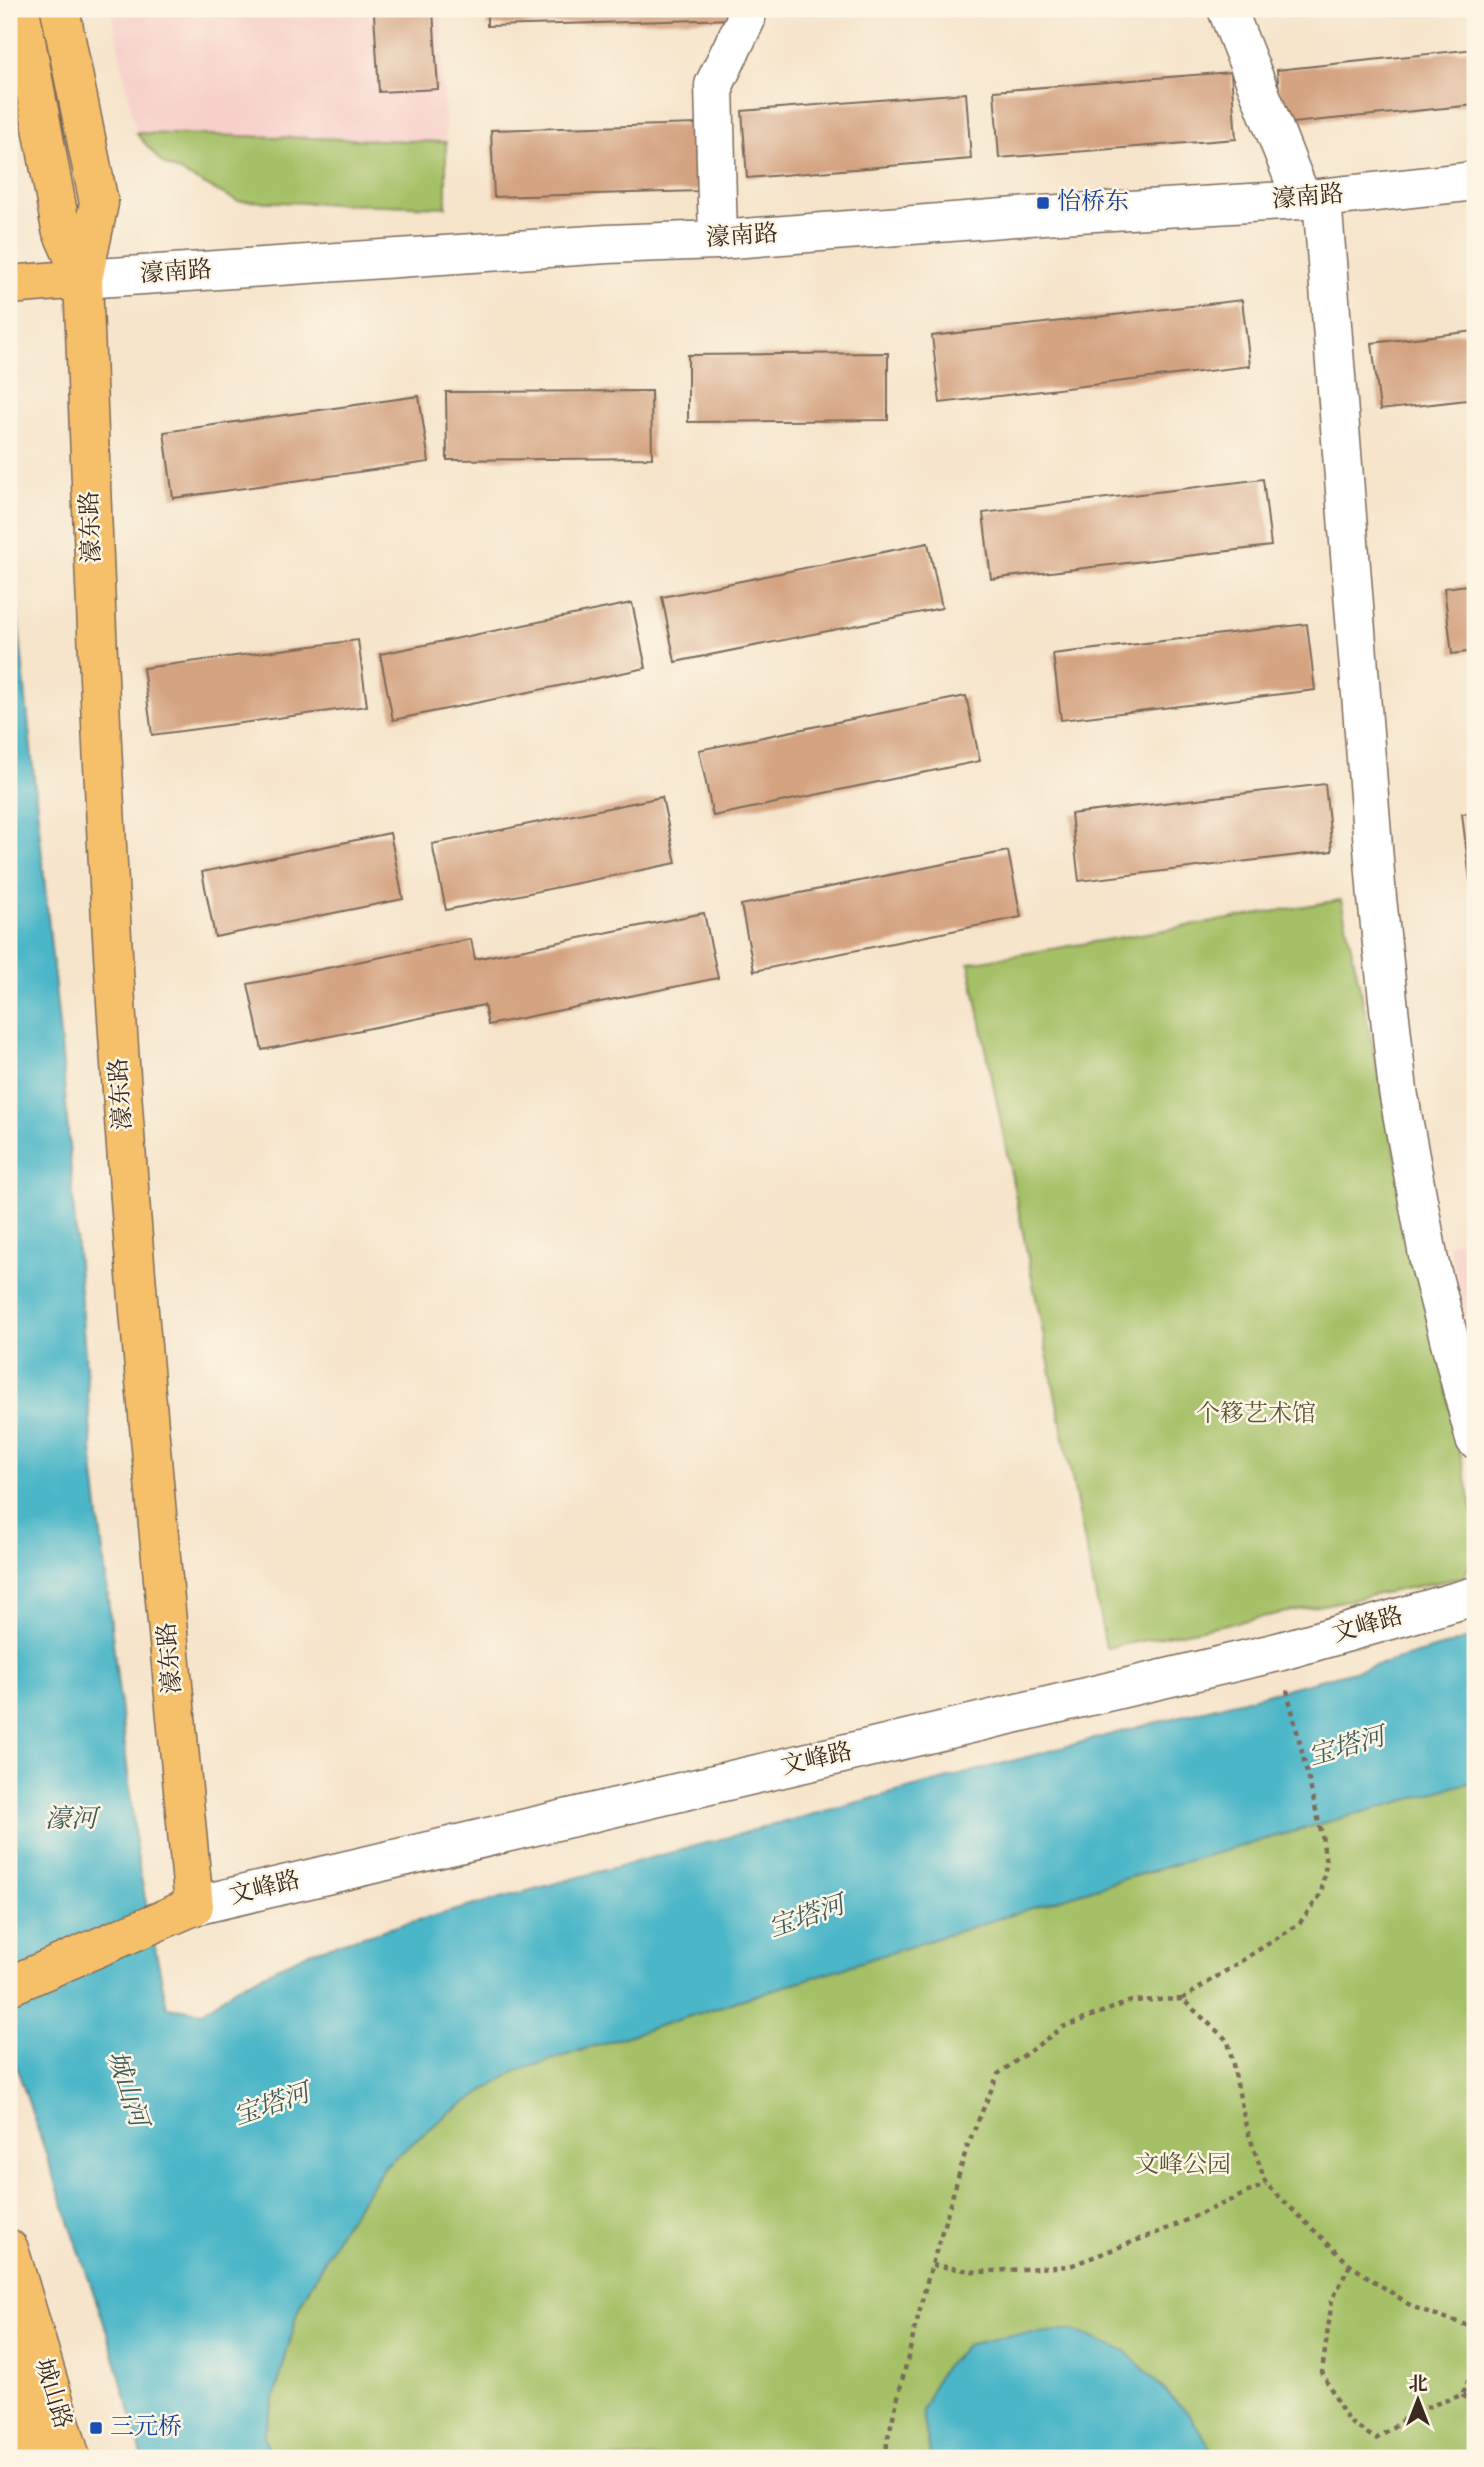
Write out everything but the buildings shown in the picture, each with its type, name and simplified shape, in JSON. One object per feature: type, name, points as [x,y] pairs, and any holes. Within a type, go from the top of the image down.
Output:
[{"type":"main road","name":"濠东路","points":[[20,9],[61,229],[83,279]]},
{"type":"main road","name":"濠东路","points":[[60,9],[99,203],[83,279],[102,777],[123,1107],[152,1458],[194,1906]]},
{"type":"main road","name":"濠南路","points":[[9,285],[83,279]]},
{"type":"main road","name":"文峰路","points":[[9,1986],[194,1906]]},
{"type":"main road","name":"城山路","points":[[9,2249],[71,2458]]},
{"type":"main road","name":"城山路","points":[[9,2357],[36,2458]]},
{"type":"street","points":[[718,240],[714,85],[746,19],[745,9]]},
{"type":"street","points":[[1227,9],[1312,199],[1377,898],[1398,1091],[1429,1261],[1475,1439]]},
{"type":"street","name":"濠南路","points":[[83,279],[607,244],[718,240],[1043,215],[1312,199],[1475,181]]},
{"type":"street","name":"文峰路","points":[[194,1906],[1278,1652],[1475,1596]]},
{"type":"path","points":[[886,2458],[887,2441],[932,2265],[967,2147],[998,2074],[1063,2027],[1131,2001],[1182,1999],[1299,1924],[1321,1894],[1326,1864],[1322,1835],[1285,1681]]},
{"type":"path","points":[[1182,1999],[1228,2041],[1246,2126],[1266,2184],[1350,2264],[1413,2307],[1475,2328]]},
{"type":"path","points":[[932,2265],[977,2272],[1070,2266],[1168,2228],[1266,2184]]},
{"type":"path","points":[[1350,2264],[1332,2300],[1322,2372],[1348,2421],[1376,2439],[1415,2411],[1462,2395],[1475,2366]]},
{"type":"path","points":[[1462,2395],[1475,2406]]},
{"type":"shaded area","points":[[111,9],[441,9],[446,142],[136,133]]},
{"type":"shaded area","points":[[1475,1235],[1475,1351],[1448,1244]]},
{"type":"green space","points":[[136,133],[446,142],[446,207],[237,201],[162,163]]},
{"type":"green space","name":"个簃艺术馆","points":[[1341,900],[1475,1521],[1475,1553],[1464,1577],[1106,1648],[969,963]]},
{"type":"green space","name":"文峰公园","points":[[1475,1781],[1475,2458],[269,2458],[264,2435],[300,2305],[340,2231],[386,2165],[449,2113],[516,2071],[1130,1877]]},
{"type":"water","points":[[9,529],[63,1066],[94,1474],[138,1863],[167,2007],[203,2012],[238,1986],[310,1952],[404,1924],[1475,1637],[1475,1781],[1130,1877],[516,2071],[449,2113],[386,2165],[340,2231],[300,2305],[264,2435],[269,2458],[143,2458],[108,2335],[9,2045]]},
{"type":"water","points":[[1073,2330],[1126,2351],[1190,2416],[1218,2458],[931,2458],[922,2410],[938,2375],[966,2345],[1012,2335]]},
{"type":"place","name":"怡桥东","points":[[1043,203]]},
{"type":"place","name":"三元桥","points":[[96,2428]]},
{"type":"water label","name":"宝塔河","points":[[1347,1748]]},
{"type":"water label","name":"濠河","points":[[71,1820]]},
{"type":"water label","name":"宝塔河","points":[[807,1918]]},
{"type":"water label","name":"城山河","points":[[126,2089]]},
{"type":"water label","name":"宝塔河","points":[[272,2106]]}]
